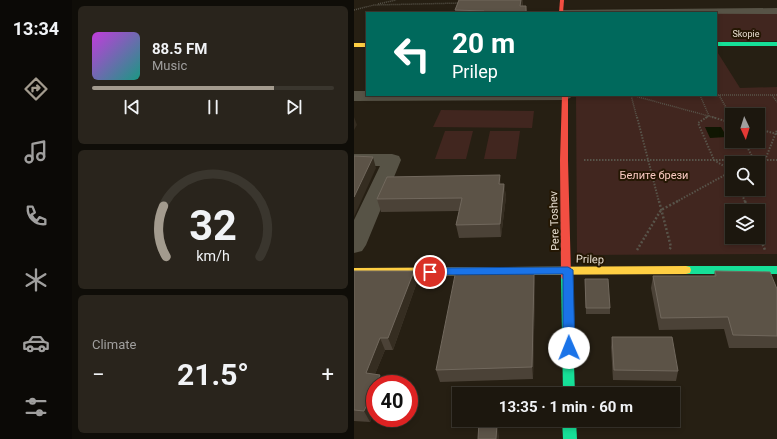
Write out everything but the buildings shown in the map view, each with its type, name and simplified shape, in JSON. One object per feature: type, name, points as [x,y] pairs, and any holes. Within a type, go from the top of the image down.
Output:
[{"type":"street","points":[[561,12],[562,0]]},
{"type":"street","points":[[756,0],[772,11]]},
{"type":"street","points":[[666,12],[772,11]]},
{"type":"street","name":"Skopie","points":[[717,44],[777,44]]},
{"type":"street","points":[[354,46],[366,45]]},
{"type":"street","points":[[354,96],[366,96]]},
{"type":"street","name":"Pere Toshev","points":[[565,96],[564,160],[568,270],[569,387]]},
{"type":"street","points":[[354,160],[392,160],[354,246]]},
{"type":"street","name":"Prilep","points":[[354,272],[568,270],[776,273]]},
{"type":"street","points":[[570,427],[570,439]]},
{"type":"path","points":[[354,10],[396,0]]},
{"type":"path","points":[[374,6],[468,3]]},
{"type":"path","points":[[726,108],[719,95],[777,95]]},
{"type":"path","points":[[772,95],[777,102]]},
{"type":"path","points":[[631,96],[671,247],[656,272]]},
{"type":"path","points":[[635,96],[725,121]]},
{"type":"path","points":[[700,96],[709,116]]},
{"type":"path","points":[[709,116],[698,123],[714,160],[725,167]]},
{"type":"path","points":[[777,130],[765,160],[777,160]]},
{"type":"path","points":[[765,131],[776,134]]},
{"type":"path","points":[[564,160],[725,160]]},
{"type":"path","points":[[624,272],[661,210],[725,175]]},
{"type":"green space","points":[[717,13],[777,13],[777,41],[717,42]]},
{"type":"green space","name":"Белите брези","points":[[717,52],[740,88],[777,87],[777,254],[577,255],[576,96],[717,96]]},
{"type":"green space","points":[[441,110],[534,111],[532,128],[433,127]]},
{"type":"green space","points":[[445,131],[473,131],[466,159],[435,159]]},
{"type":"green space","points":[[490,131],[520,131],[516,159],[484,159]]},
{"type":"shaded area","points":[[705,127],[721,127],[725,134],[725,137],[710,138]]},
{"type":"traffic: fast","points":[[717,44],[777,44]]},
{"type":"traffic: fast","points":[[686,270],[777,270]]},
{"type":"traffic: fast","points":[[566,276],[569,387]]},
{"type":"traffic: fast","points":[[569,427],[570,439]]},
{"type":"traffic: slow","points":[[354,45],[366,45]]},
{"type":"traffic: slow","points":[[354,272],[686,270]]},
{"type":"traffic: jam","points":[[561,12],[562,0]]},
{"type":"traffic: jam","points":[[565,96],[564,160],[566,276]]},
{"type":"route","points":[[430,272],[568,270],[569,348]]}]
